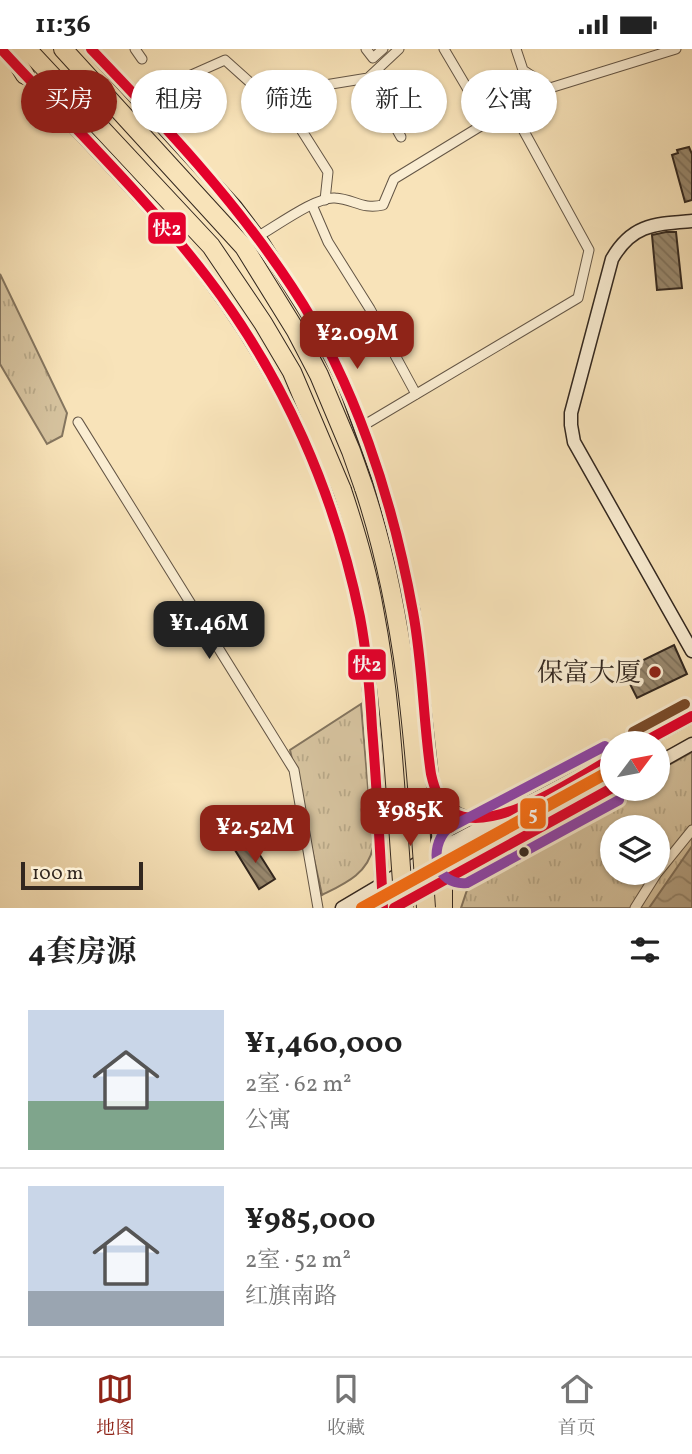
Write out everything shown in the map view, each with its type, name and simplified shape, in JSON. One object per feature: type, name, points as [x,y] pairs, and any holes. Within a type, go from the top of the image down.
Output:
[{"type":"highway","points":[[9,49],[22,70]]},
{"type":"highway","points":[[27,49],[211,246],[263,323],[292,372],[342,490],[366,574],[386,687],[404,908]]},
{"type":"highway","points":[[63,49],[244,247],[296,331],[319,375],[364,488],[389,576],[404,655],[426,908]]},
{"type":"highway","points":[[443,880],[443,908]]},
{"type":"main road","points":[[1,49],[21,71]]},
{"type":"main road","points":[[91,49],[131,92]]},
{"type":"main road","points":[[78,133],[183,247],[247,335],[307,441],[333,510],[361,618],[376,776],[383,908]]},
{"type":"main road","points":[[168,133],[235,206],[313,323],[343,380],[382,485],[407,580],[422,673],[439,851],[448,908]]},
{"type":"main road","points":[[692,221],[653,224],[643,228],[627,238],[612,259],[571,425],[575,442],[692,651]]},
{"type":"main road","points":[[664,731],[692,716]]},
{"type":"main road","points":[[670,756],[692,744]]},
{"type":"main road","points":[[342,908],[455,841],[600,764]]},
{"type":"main road","points":[[433,782],[441,800],[459,816],[480,819],[508,813]]},
{"type":"main road","points":[[394,908],[600,795]]},
{"type":"main road","points":[[455,841],[449,858],[455,867],[463,870]]},
{"type":"street","points":[[135,49],[142,59]]},
{"type":"street","points":[[366,49],[373,58],[383,49]]},
{"type":"street","points":[[377,70],[399,49]]},
{"type":"street","points":[[444,49],[461,78]]},
{"type":"street","points":[[516,49],[523,70],[550,88],[676,49]]},
{"type":"street","points":[[202,70],[225,60],[241,74]]},
{"type":"street","points":[[257,237],[312,205],[334,197],[370,208],[383,205],[394,179],[489,121],[520,124],[589,250],[578,298],[360,427]]},
{"type":"street","points":[[303,133],[328,172],[325,200]]},
{"type":"street","points":[[399,133],[401,137]]},
{"type":"street","points":[[312,205],[328,242],[370,309],[416,394]]},
{"type":"street","points":[[78,422],[294,770],[318,908]]},
{"type":"street","points":[[670,857],[692,829]]},
{"type":"street","points":[[635,908],[649,885]]},
{"type":"green space","points":[[0,274],[67,413],[62,436],[47,444],[0,364]]},
{"type":"green space","points":[[361,704],[373,847],[366,864],[354,877],[322,895],[290,750]]},
{"type":"green space","points":[[692,752],[692,908],[461,908],[469,884],[478,876],[606,801],[670,801],[670,764]]},
{"type":"water","points":[[692,846],[692,908],[649,908],[665,885],[670,885],[670,878]]},
{"type":"building","points":[[689,147],[692,154],[692,200],[685,202],[672,155],[678,153],[677,150]]},
{"type":"building","points":[[676,232],[682,288],[657,290],[652,235]]},
{"type":"building","name":"保富大厦","points":[[674,645],[687,674],[637,698],[623,670]]},
{"type":"building","points":[[251,841],[275,879],[259,889],[235,850]]},
{"type":"transit line","name":"快2","points":[[1,49],[133,189],[207,277],[260,355],[303,438],[336,526],[360,617],[370,700],[383,908]]},
{"type":"transit line","name":"快2","points":[[91,49],[171,134],[247,224],[292,287],[335,362],[369,443],[395,527],[416,632],[431,774],[440,800],[452,812],[469,818],[489,817],[534,802],[600,765]]},
{"type":"transit line","name":"52","points":[[635,731],[685,704]]},
{"type":"transit line","name":"快2","points":[[664,731],[692,716]]},
{"type":"transit line","points":[[600,749],[447,829],[438,846],[438,865],[448,879],[467,883],[617,801]]},
{"type":"transit line","name":"5","points":[[362,908],[600,777]]},
{"type":"transit line","name":"快2","points":[[394,908],[600,795]]},
{"type":"transit line","name":"52","points":[[528,818],[465,853],[465,851],[528,818]]},
{"type":"place","name":"保富大厦","points":[[655,672]]}]
